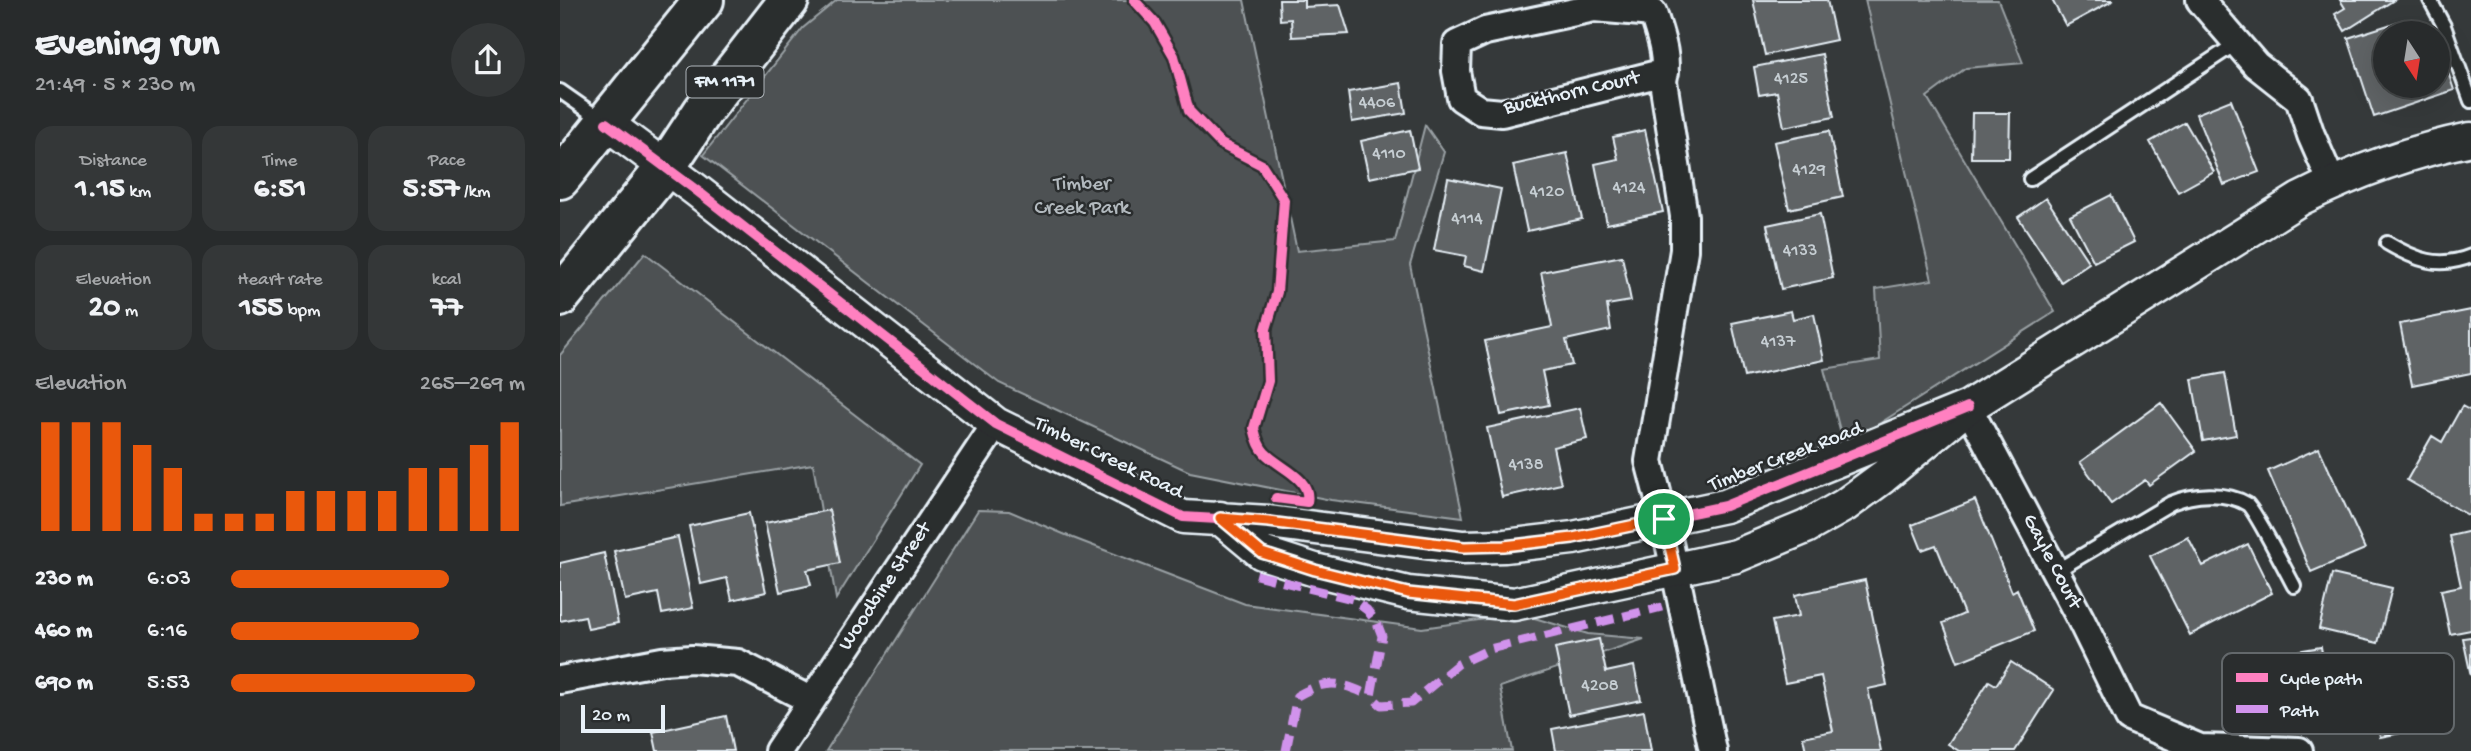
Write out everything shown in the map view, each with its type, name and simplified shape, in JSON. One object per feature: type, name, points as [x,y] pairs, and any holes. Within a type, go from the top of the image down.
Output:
[{"type":"main road","name":"FM 1171","points":[[560,178],[704,0]]},
{"type":"main road","name":"FM 1171","points":[[560,297],[666,167],[702,111],[789,0]]},
{"type":"street","points":[[2200,0],[2256,65],[2299,99],[2311,135],[2333,183]]},
{"type":"street","name":"Buckthorn Court","points":[[1665,72],[1502,113],[1481,111],[1461,98],[1456,71],[1457,44],[1485,31],[1594,8],[1653,13],[1663,44],[1665,72],[1663,80],[1685,216],[1685,250],[1648,461],[1664,519],[1713,751]]},
{"type":"street","name":"Timber Creek Road","points":[[606,123],[996,424],[1183,517],[1269,522],[1464,547],[1504,546],[1573,538],[1725,506],[1968,407]]},
{"type":"street","name":"Timber Creek Road","points":[[1220,518],[1262,553],[1315,570],[1408,593],[1514,604],[1736,556],[1806,527],[1845,505],[1968,407],[2300,199],[2392,160],[2471,139]]},
{"type":"street","name":"Gayle Court","points":[[1968,407],[2056,571],[2129,719],[2200,748],[2299,751]]},
{"type":"street","name":"Woodbine Street","points":[[778,751],[996,424]]},
{"type":"street","points":[[560,680],[662,661],[692,659],[738,663],[810,700]]},
{"type":"lane","points":[[2430,0],[2444,26],[2471,101]]},
{"type":"lane","points":[[2030,179],[2237,43]]},
{"type":"lane","points":[[560,91],[606,123]]},
{"type":"lane","points":[[2387,243],[2413,258],[2453,263],[2471,257]]},
{"type":"lane","points":[[2056,571],[2171,503],[2188,496],[2228,497],[2249,505],[2294,586]]},
{"type":"green space","name":"Timber Creek Park","points":[[837,0],[1244,0],[1297,251],[1395,241],[1425,125],[1444,152],[1410,265],[1463,517],[1331,500],[1190,472],[999,383],[703,155],[803,28]]},
{"type":"green space","points":[[1865,0],[1998,0],[2023,63],[1966,68],[1927,97],[2055,312],[1844,446],[1824,369],[1880,360],[1876,289],[1932,280]]},
{"type":"green space","points":[[645,253],[920,465],[836,599],[813,464],[560,506],[560,355]]},
{"type":"green space","points":[[978,510],[1009,511],[1245,604],[1422,628],[1521,614],[1588,634],[1644,639],[1500,687],[1512,751],[826,751]]},
{"type":"building","points":[[1279,0],[1304,0],[1304,7],[1340,5],[1349,34],[1292,37],[1291,19],[1280,20]]},
{"type":"building","points":[[1753,0],[1827,0],[1836,40],[1765,55]]},
{"type":"building","points":[[2052,0],[2114,0],[2066,26]]},
{"type":"building","points":[[2340,0],[2394,0],[2345,31],[2335,14],[2345,8]]},
{"type":"building","points":[[2373,30],[2373,98],[2430,98],[2374,117],[2348,38]]},
{"type":"building","points":[[1822,54],[1834,117],[1784,127],[1777,92],[1759,95],[1754,67]]},
{"type":"building","points":[[1401,83],[1406,113],[1352,122],[1348,92]]},
{"type":"building","points":[[2231,100],[2259,172],[2224,185],[2196,114]]},
{"type":"building","points":[[1972,113],[2010,113],[2009,158],[1971,158]]},
{"type":"building","points":[[2185,122],[2214,172],[2178,192],[2150,142]]},
{"type":"building","points":[[1410,130],[1418,168],[1369,178],[1361,141]]},
{"type":"building","points":[[1645,130],[1663,212],[1607,224],[1595,164],[1618,159],[1613,137]]},
{"type":"building","points":[[1829,131],[1843,197],[1789,209],[1774,142]]},
{"type":"building","points":[[1567,153],[1582,219],[1527,231],[1513,165]]},
{"type":"building","points":[[1448,178],[1501,189],[1484,271],[1464,266],[1466,256],[1434,250]]},
{"type":"building","points":[[2111,195],[2134,242],[2094,262],[2070,216]]},
{"type":"building","points":[[2046,198],[2089,263],[2061,282],[2018,217]]},
{"type":"building","points":[[1820,214],[1833,278],[1781,289],[1767,225]]},
{"type":"building","points":[[1622,256],[1631,301],[1607,305],[1611,330],[1566,340],[1572,365],[1542,371],[1549,405],[1501,415],[1485,341],[1552,327],[1541,272]]},
{"type":"building","points":[[2471,310],[2471,373],[2412,385],[2400,324]]},
{"type":"building","points":[[1791,311],[1793,319],[1814,314],[1824,360],[1744,377],[1732,323]]},
{"type":"building","points":[[2225,373],[2236,435],[2203,441],[2192,379]]},
{"type":"building","points":[[2161,403],[2196,451],[2149,485],[2145,480],[2111,504],[2080,462]]},
{"type":"building","points":[[2462,406],[2471,411],[2471,510],[2468,515],[2407,480],[2432,436],[2442,442]]},
{"type":"building","points":[[1580,408],[1587,439],[1553,447],[1561,484],[1502,497],[1487,428]]},
{"type":"building","points":[[2319,448],[2365,549],[2311,572],[2268,471]]},
{"type":"building","points":[[1975,500],[2012,592],[2017,589],[2034,631],[1958,662],[1943,623],[1964,614],[1936,545],[1922,550],[1912,525]]},
{"type":"building","points":[[829,510],[840,563],[807,570],[811,585],[780,592],[765,523]]},
{"type":"building","points":[[749,513],[766,592],[732,600],[727,578],[701,584],[689,526]]},
{"type":"building","points":[[2471,531],[2471,630],[2450,634],[2441,590],[2461,586],[2450,536]]},
{"type":"building","points":[[678,537],[693,608],[662,614],[658,593],[625,600],[614,551]]},
{"type":"building","points":[[2188,537],[2203,566],[2248,544],[2272,593],[2190,635],[2150,556]]},
{"type":"building","points":[[604,553],[618,623],[588,629],[585,616],[560,621],[560,563]]},
{"type":"building","points":[[2332,574],[2392,588],[2378,643],[2319,629]]},
{"type":"building","points":[[1865,580],[1887,685],[1868,689],[1881,751],[1806,751],[1803,737],[1833,731],[1821,676],[1785,683],[1772,621],[1799,616],[1795,595]]},
{"type":"building","points":[[2471,637],[2471,676],[2463,638]]},
{"type":"building","points":[[1599,639],[1606,672],[1634,666],[1641,700],[1569,715],[1555,648]]},
{"type":"building","points":[[2321,647],[2322,653],[2285,653]]},
{"type":"building","points":[[2011,662],[2054,690],[2015,751],[1959,751],[1948,744],[1989,681],[1996,685]]},
{"type":"building","points":[[1644,711],[1651,751],[1556,751],[1552,729]]},
{"type":"building","points":[[726,716],[733,751],[657,751],[653,732]]},
{"type":"marked path","points":[[1256,575],[1352,599],[1367,610],[1377,623],[1382,636],[1371,696],[1381,705],[1411,703],[1458,664],[1490,649],[1662,607]]},
{"type":"marked path","points":[[1286,751],[1297,696],[1326,684],[1342,685],[1371,696]]},
{"type":"cycle path","points":[[1134,0],[1155,23],[1174,56],[1189,111],[1221,144],[1262,165],[1284,200],[1277,292],[1266,329],[1268,381],[1254,428],[1263,451],[1305,486],[1307,502],[1276,498]]},
{"type":"cycle path","points":[[606,123],[996,424],[1183,517],[1269,522],[1463,547],[1505,546],[1573,538],[1725,506],[1968,407]]},
{"type":"route","points":[[1220,518],[1464,547],[1504,546],[1573,538],[1664,519],[1675,569],[1514,604],[1408,593],[1315,570],[1262,553],[1220,518]]}]
